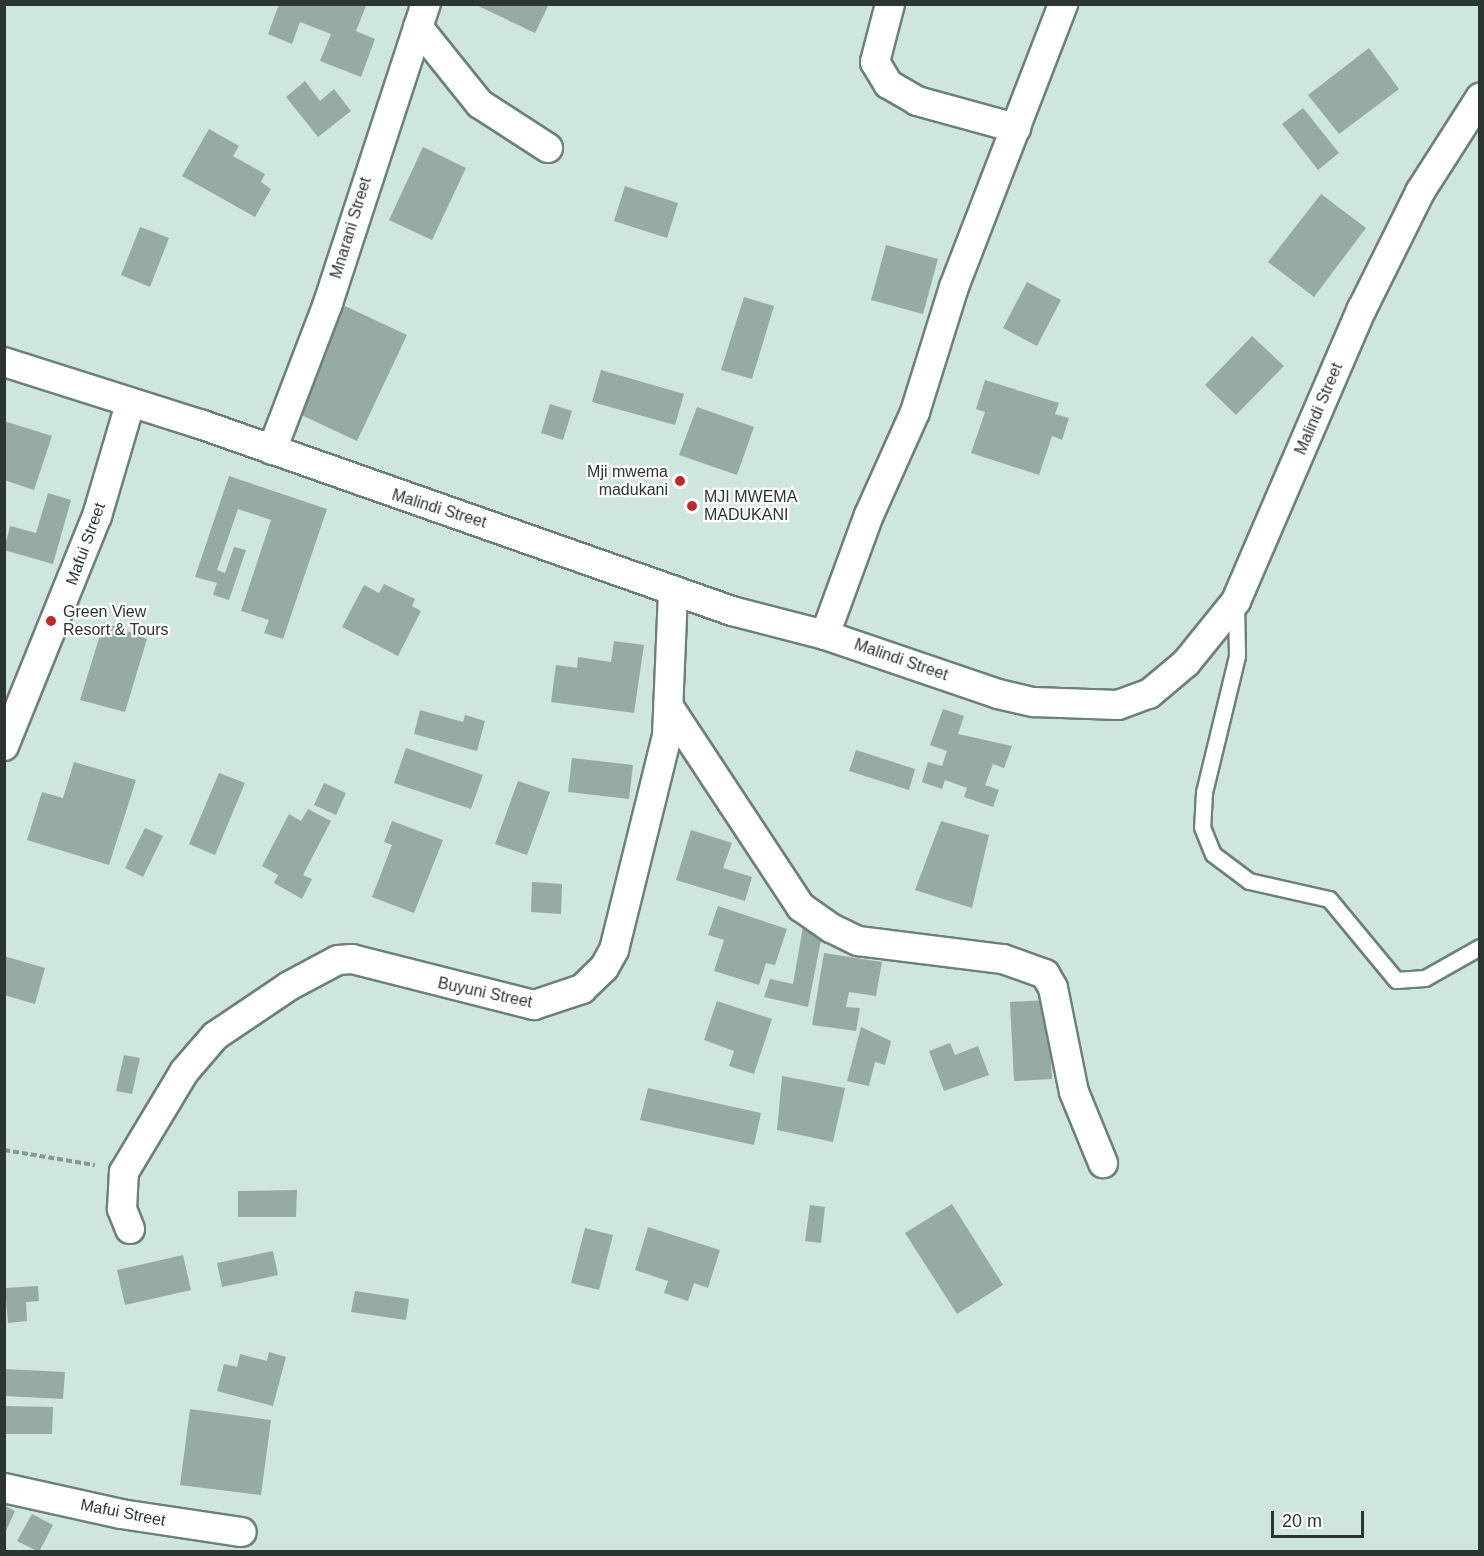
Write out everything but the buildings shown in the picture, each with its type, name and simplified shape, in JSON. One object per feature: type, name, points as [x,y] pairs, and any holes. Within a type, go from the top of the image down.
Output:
[{"type":"street","points":[[890,4],[875,62],[888,84],[917,101],[1016,128]]},
{"type":"street","points":[[825,635],[869,515],[915,412],[954,287],[1062,4]]},
{"type":"street","points":[[422,16],[480,104],[548,148]]},
{"type":"street","name":"Mnarani Street","points":[[272,450],[328,303],[422,16]]},
{"type":"street","name":"Malindi Street","points":[[4,362],[272,450],[673,590],[825,635],[998,694],[1034,702],[1118,705],[1149,694],[1186,663],[1236,601],[1362,309],[1420,192],[1479,98]]},
{"type":"street","name":"Mafui Street","points":[[4,746],[97,516],[130,404]]},
{"type":"street","name":"Buyuni Street","points":[[130,1229],[122,1201],[124,1173],[184,1072],[215,1036],[252,1006],[338,960],[367,961],[534,1005],[568,996],[594,979],[614,950],[669,707],[673,590]]},
{"type":"street","points":[[669,707],[801,907],[831,928],[858,941],[1003,959],[1045,974],[1053,988],[1074,1092],[1103,1163]]},
{"type":"street","name":"Mafui Street","points":[[4,1488],[121,1514],[242,1532]]},
{"type":"lane","points":[[1236,601],[1237,656],[1204,792],[1202,827],[1213,855],[1249,881],[1329,899],[1396,980],[1425,978],[1479,946]]},
{"type":"path","points":[[4,1150],[46,1152],[124,1173]]},
{"type":"place","name":"Mji mwema madukani","points":[[680,481]]},
{"type":"place","name":"MJI MWEMA MADUKANI","points":[[692,506]]},
{"type":"place","name":"Green View Resort & Tours","points":[[51,621]]}]
